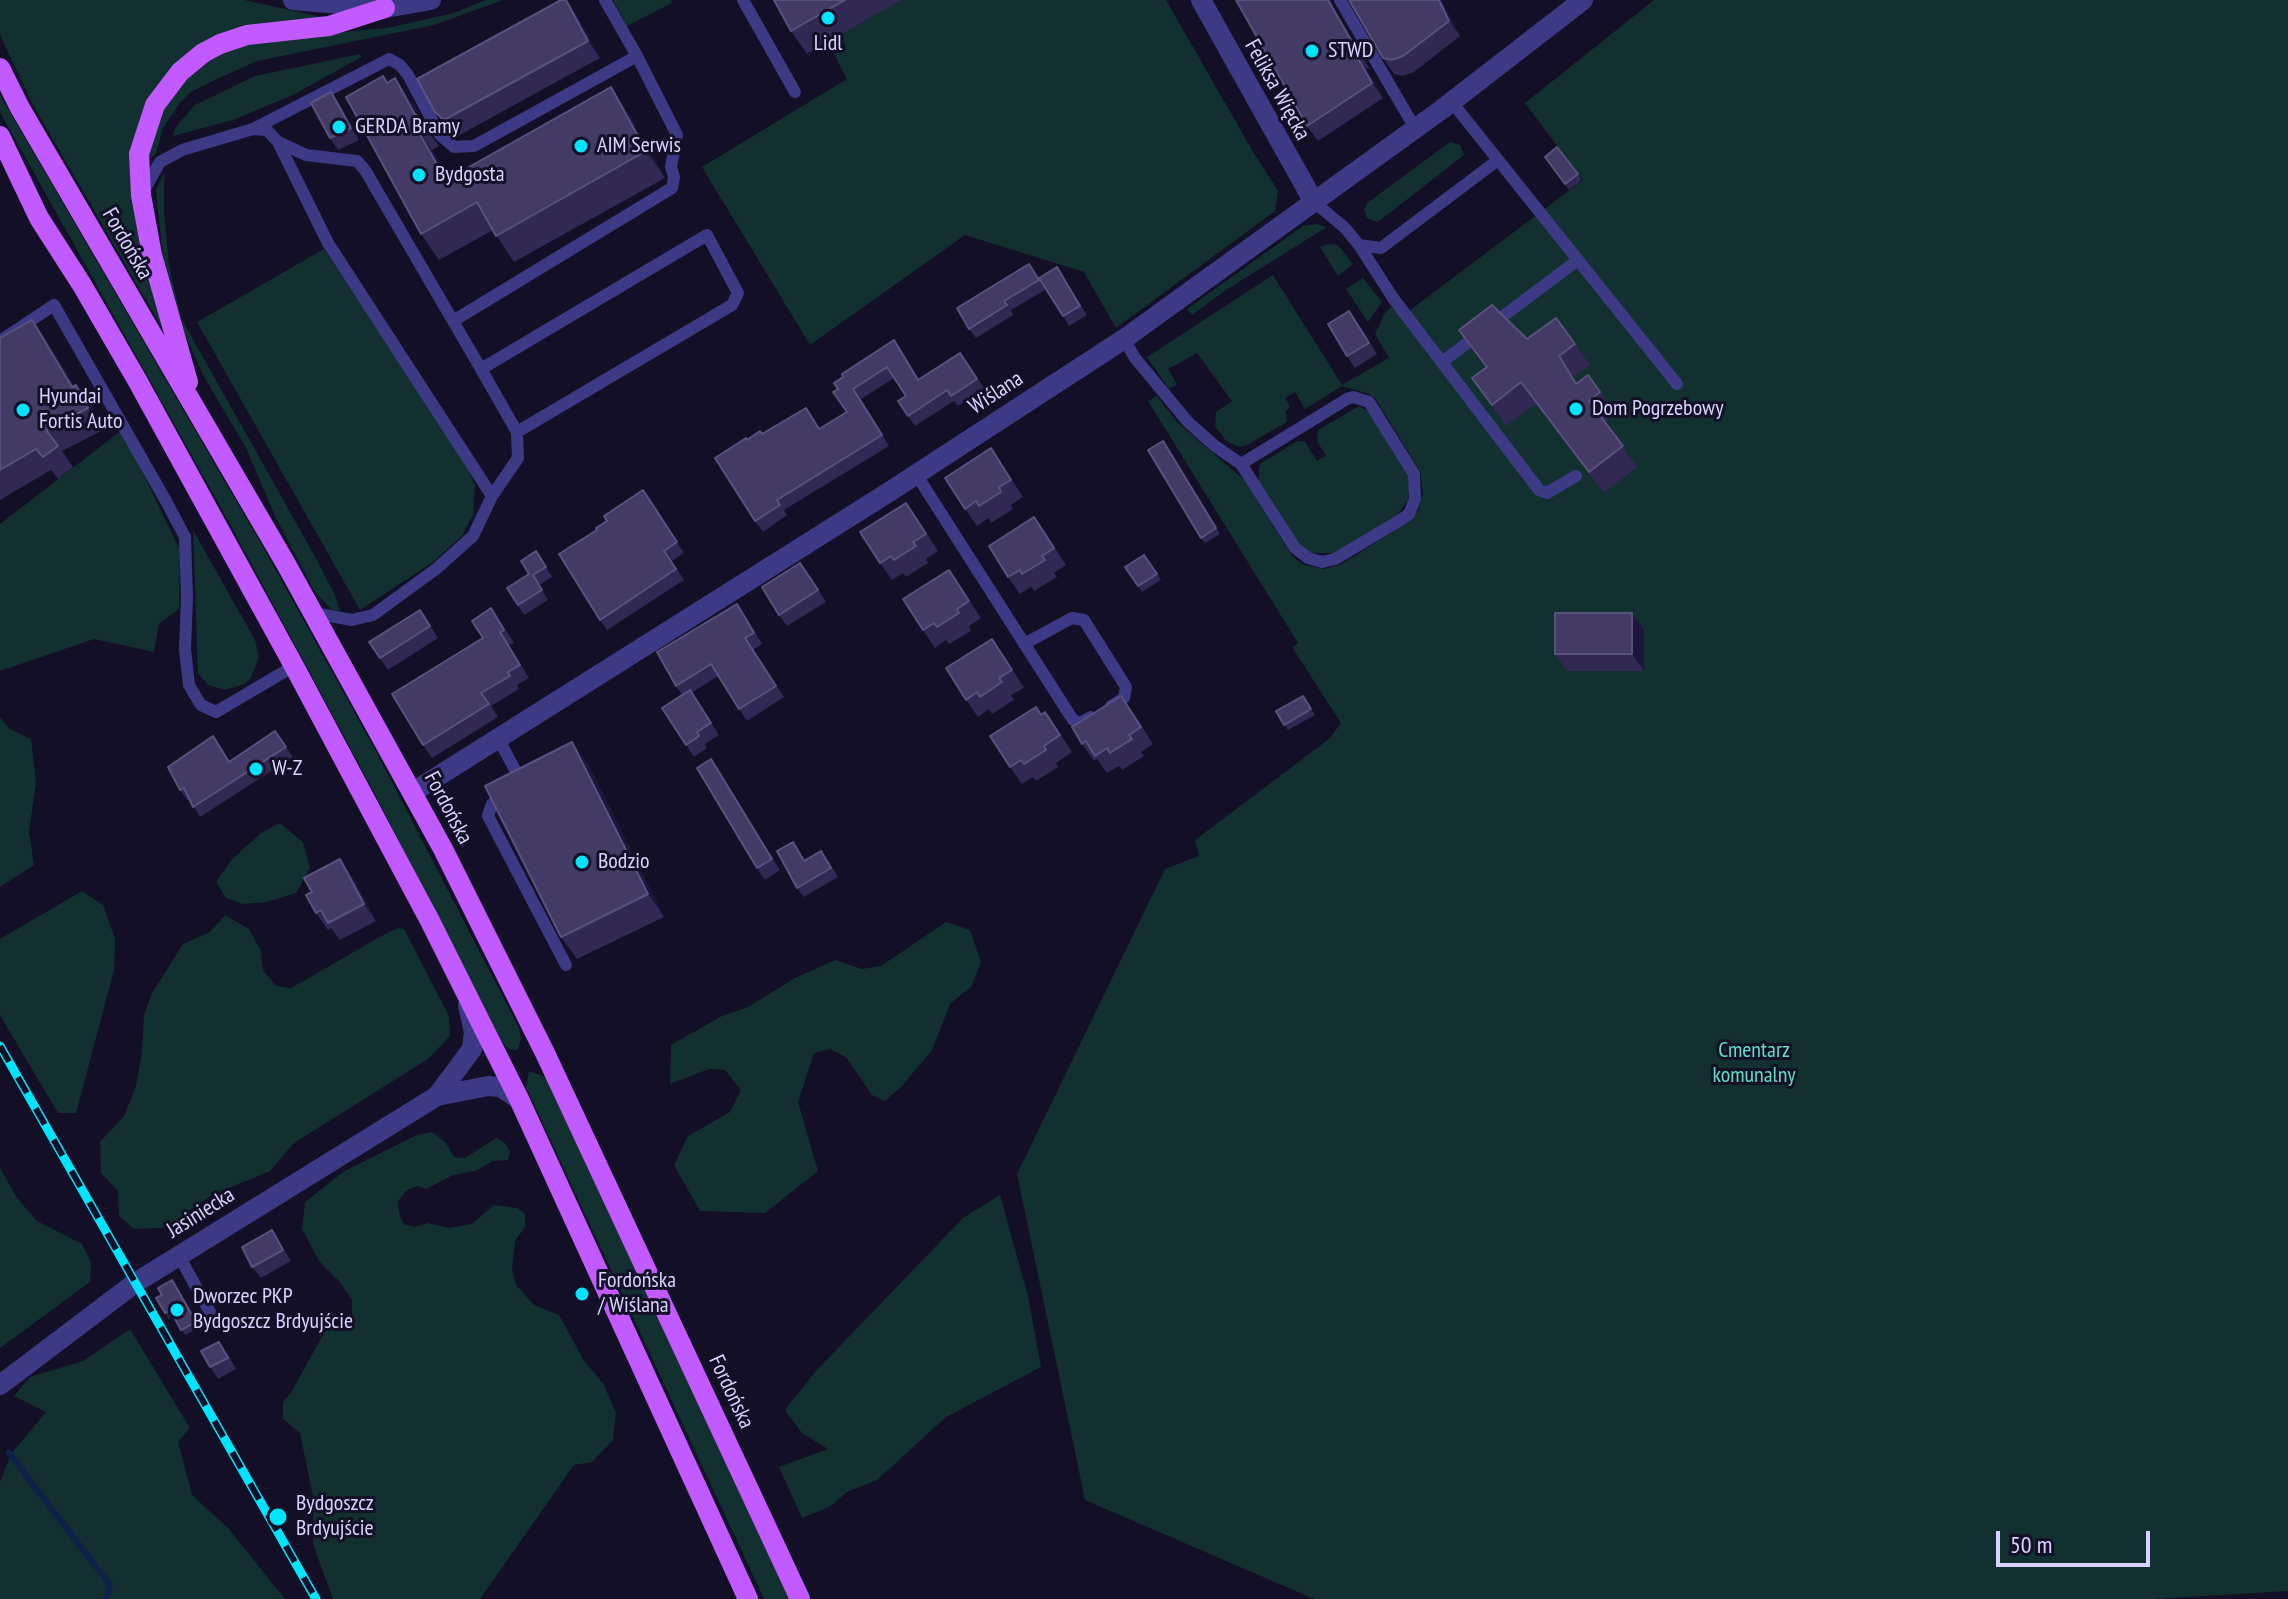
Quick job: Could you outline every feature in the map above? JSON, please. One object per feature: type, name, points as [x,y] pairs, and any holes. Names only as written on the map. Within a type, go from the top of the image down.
[{"type":"main road","points":[[193,405],[152,255],[141,195],[139,154],[148,121],[168,85],[203,53],[235,38],[329,26],[385,8]]},
{"type":"main road","name":"Fordońska","points":[[0,68],[20,108],[314,613],[413,792],[545,1053],[800,1599]]},
{"type":"main road","points":[[0,136],[39,218]]},
{"type":"main road","points":[[0,170],[39,218],[137,380],[294,666],[462,986],[519,1099],[748,1599]]},
{"type":"street","points":[[293,0],[385,8],[431,0]]},
{"type":"street","name":"Feliksa Więcka","points":[[1201,0],[1314,202]]},
{"type":"street","name":"Wiślana","points":[[413,792],[1124,339],[1415,128],[1583,0]]},
{"type":"street","name":"Jasiniecka","points":[[437,1096],[472,1049],[474,1032],[462,986]]},
{"type":"street","name":"Jasiniecka","points":[[0,1385],[122,1291],[437,1096],[488,1086],[500,1087],[519,1099]]},
{"type":"lane","points":[[453,321],[672,188],[674,177],[671,167],[677,135],[605,0]]},
{"type":"lane","points":[[743,0],[795,92]]},
{"type":"lane","points":[[1340,0],[1415,128]]},
{"type":"lane","points":[[141,195],[160,162],[182,150],[253,129],[389,59],[400,65],[408,75],[440,135],[454,147],[466,148],[637,56]]},
{"type":"lane","points":[[1451,101],[1677,384]]},
{"type":"lane","points":[[253,129],[267,130],[278,142],[328,243],[492,496]]},
{"type":"lane","points":[[278,142],[306,155],[357,161],[365,170],[517,432],[518,458],[492,496],[473,536],[436,569],[373,615],[352,620],[314,613]]},
{"type":"lane","points":[[1359,245],[1381,248],[1498,160]]},
{"type":"lane","points":[[1314,202],[1345,228],[1359,245],[1393,298],[1539,490],[1547,493],[1576,476]]},
{"type":"lane","points":[[481,369],[707,235],[738,293],[732,305],[517,432]]},
{"type":"lane","points":[[1442,362],[1578,260]]},
{"type":"lane","points":[[0,341],[54,305],[166,501],[185,537],[185,649],[189,685],[201,705],[216,712],[294,666]]},
{"type":"lane","points":[[1124,339],[1135,358],[1188,422],[1241,464],[1295,548],[1308,558],[1322,562],[1335,559],[1409,514],[1415,499],[1414,474],[1375,409],[1369,402],[1353,397],[1241,464]]},
{"type":"lane","points":[[916,474],[1024,644],[1073,720],[1080,723],[1124,698],[1126,687],[1084,620],[1072,618],[1024,644]]},
{"type":"lane","points":[[498,738],[522,783],[492,804],[488,816],[566,965]]},
{"type":"lane","points":[[178,1254],[217,1325]]},
{"type":"green space","points":[[0,0],[244,0],[326,18],[210,39],[136,137],[171,343],[32,103],[0,35]]},
{"type":"green space","points":[[485,0],[503,0],[434,25],[257,61],[215,80],[191,92],[179,104],[163,128],[156,153],[147,162],[163,106],[196,68],[236,46],[277,38],[387,28],[454,13]]},
{"type":"green space","points":[[613,0],[671,0],[672,3],[627,26]]},
{"type":"green space","points":[[900,0],[1166,0],[1278,191],[1275,211],[1116,328],[1084,272],[965,235],[810,345],[702,167],[847,79],[834,54],[846,47],[839,35]]},
{"type":"green space","name":"Cmentarz komunalny","points":[[1654,0],[2288,0],[2288,1591],[2153,1599],[1314,1599],[1085,1500],[1017,1174],[1165,869],[1199,856],[1195,840],[1329,739],[1341,723],[1292,647],[1298,643],[1148,401],[1157,396],[1177,422],[1244,480],[1293,557],[1304,565],[1325,569],[1342,564],[1411,520],[1418,511],[1423,494],[1420,471],[1375,398],[1369,394],[1342,386],[1305,409],[1295,392],[1285,398],[1290,407],[1286,411],[1287,422],[1239,447],[1226,441],[1215,426],[1216,412],[1232,401],[1197,353],[1168,369],[1177,384],[1169,389],[1147,357],[1273,275],[1342,385],[1389,358],[1375,334],[1392,306],[1401,317],[1583,180],[1525,103]]},
{"type":"green space","points":[[360,54],[361,57],[295,94],[233,120],[173,136],[175,128],[195,105],[255,76]]},
{"type":"green space","points":[[0,95],[267,554],[378,755],[519,1028],[521,1038],[518,1050],[509,1049],[502,1042],[374,792],[223,511],[0,112]]},
{"type":"green space","points":[[1450,142],[1460,145],[1464,155],[1378,222],[1367,218],[1364,210],[1367,203]]},
{"type":"green space","points":[[164,172],[169,266],[181,318],[317,560],[340,611],[332,610],[315,592],[276,518],[246,448],[202,373],[177,316],[165,274],[156,190]]},
{"type":"green space","points":[[1316,224],[1327,227],[1192,315],[1187,309],[1303,226]]},
{"type":"green space","points":[[1338,245],[1353,264],[1338,276],[1320,247]]},
{"type":"green space","points":[[324,249],[463,458],[475,485],[473,515],[462,536],[433,562],[360,610],[197,322]]},
{"type":"green space","points":[[1363,278],[1382,302],[1368,322],[1346,289]]},
{"type":"green space","points":[[1359,406],[1369,412],[1406,471],[1410,479],[1408,500],[1398,514],[1334,553],[1310,553],[1298,544],[1259,482],[1259,468],[1261,463],[1298,441],[1305,442],[1317,461],[1326,456],[1317,441],[1318,430]]},
{"type":"green space","points":[[122,430],[180,550],[179,609],[159,624],[154,652],[94,639],[0,671],[0,524]]},
{"type":"green space","points":[[193,530],[255,640],[259,657],[251,678],[244,684],[225,690],[208,685],[198,673]]},
{"type":"green space","points":[[0,717],[10,729],[31,739],[36,782],[29,832],[34,865],[0,887]]},
{"type":"green space","points":[[280,823],[303,842],[310,868],[296,893],[267,902],[243,904],[226,898],[216,882],[232,859],[261,833]]},
{"type":"green space","points":[[82,891],[103,905],[115,939],[114,970],[76,1113],[58,1113],[0,1015],[0,939]]},
{"type":"green space","points":[[225,915],[249,929],[261,951],[263,970],[276,986],[291,988],[387,933],[404,929],[449,1016],[450,1036],[428,1059],[294,1143],[270,1171],[212,1195],[190,1210],[183,1227],[134,1229],[119,1216],[118,1191],[101,1173],[100,1142],[124,1116],[136,1086],[144,1015],[152,993],[183,944],[210,932]]},
{"type":"green space","points":[[946,922],[970,930],[981,962],[971,987],[950,1004],[932,1050],[901,1087],[885,1101],[872,1095],[846,1057],[830,1049],[814,1053],[798,1102],[818,1171],[765,1213],[700,1211],[674,1165],[688,1136],[730,1112],[741,1090],[725,1070],[709,1069],[670,1084],[671,1045],[722,1016],[748,1007],[795,978],[835,960],[862,969],[881,966]]},
{"type":"green space","points":[[529,1071],[546,1077],[789,1599],[764,1599],[526,1087]]},
{"type":"green space","points":[[432,1132],[446,1143],[454,1157],[465,1158],[496,1138],[505,1143],[510,1152],[508,1160],[493,1161],[475,1171],[453,1175],[426,1189],[417,1186],[406,1191],[398,1201],[404,1224],[414,1227],[428,1223],[449,1228],[472,1224],[494,1205],[517,1208],[525,1214],[525,1227],[515,1241],[512,1269],[516,1285],[534,1305],[559,1315],[584,1361],[603,1383],[616,1413],[613,1440],[592,1462],[574,1465],[480,1599],[333,1599],[313,1544],[313,1497],[300,1433],[283,1419],[283,1402],[325,1331],[342,1328],[352,1314],[352,1300],[319,1261],[302,1229],[305,1202],[343,1172],[417,1135]]},
{"type":"green space","points":[[0,1168],[17,1198],[37,1221],[82,1244],[91,1262],[90,1282],[0,1348]]},
{"type":"green space","points":[[1000,1195],[1028,1296],[1041,1367],[946,1417],[877,1480],[847,1492],[829,1507],[802,1518],[779,1467],[828,1449],[802,1433],[785,1410],[815,1372],[963,1218]]},
{"type":"green space","points":[[130,1329],[190,1428],[178,1442],[192,1495],[228,1528],[285,1599],[0,1599],[0,1482],[11,1454],[46,1412],[14,1396],[30,1377],[83,1361]]},
{"type":"building","points":[[566,0],[588,41],[444,120],[435,112],[417,79]]},
{"type":"building","points":[[774,0],[845,0],[791,31]]},
{"type":"building","name":"STWD","points":[[1236,0],[1328,0],[1372,83],[1307,126]]},
{"type":"building","points":[[1349,0],[1439,0],[1449,21],[1403,56],[1392,60],[1383,58]]},
{"type":"building","points":[[383,76],[387,83],[395,78],[421,120],[414,124],[446,180],[611,87],[646,151],[496,236],[477,202],[421,234],[346,97]]},
{"type":"building","points":[[331,92],[351,128],[330,138],[311,103]]},
{"type":"building","points":[[1557,147],[1578,174],[1565,184],[1545,157]]},
{"type":"building","points":[[1029,264],[1039,280],[1004,301],[1007,305],[969,329],[957,308]]},
{"type":"building","points":[[1057,267],[1080,306],[1063,316],[1039,278]]},
{"type":"building","name":"Dom Pogrzebowy","points":[[1492,305],[1527,339],[1556,318],[1575,344],[1559,356],[1576,384],[1588,375],[1600,392],[1589,401],[1623,446],[1589,472],[1521,382],[1492,405],[1472,378],[1487,367],[1459,330]]},
{"type":"building","points":[[1349,311],[1369,343],[1347,356],[1328,324]]},
{"type":"building","name":"Hyundai Fortis Auto","points":[[32,320],[88,408],[46,430],[58,446],[43,457],[36,449],[0,470],[0,338]]},
{"type":"building","points":[[894,340],[918,380],[960,353],[977,379],[951,396],[947,390],[908,416],[898,401],[906,396],[887,367],[853,389],[882,435],[777,500],[780,505],[755,521],[715,458],[746,438],[760,431],[762,434],[806,408],[819,429],[847,412],[833,392],[838,389],[834,383],[843,377],[842,374]]},
{"type":"building","points":[[1163,441],[1216,528],[1201,538],[1148,450]]},
{"type":"building","points":[[991,448],[1011,480],[999,487],[1001,492],[979,506],[976,501],[965,509],[945,478]]},
{"type":"building","points":[[643,490],[677,542],[664,551],[676,569],[600,620],[559,554],[597,530],[607,521],[604,516]]},
{"type":"building","points":[[906,503],[926,534],[913,542],[916,546],[894,560],[891,556],[880,563],[860,532]]},
{"type":"building","points":[[1034,517],[1054,548],[1042,556],[1045,560],[1022,574],[1020,570],[1008,577],[989,546]]},
{"type":"building","points":[[536,551],[546,567],[533,575],[542,590],[518,605],[507,588],[529,574],[521,561]]},
{"type":"building","points":[[1144,555],[1157,574],[1138,586],[1125,567]]},
{"type":"building","points":[[800,563],[818,590],[779,615],[762,587]]},
{"type":"building","points":[[949,570],[969,601],[957,609],[959,613],[937,627],[934,623],[923,630],[903,599]]},
{"type":"building","points":[[737,604],[754,633],[745,638],[776,686],[739,709],[711,664],[676,686],[657,652]]},
{"type":"building","points":[[491,608],[504,630],[500,632],[520,665],[508,672],[510,676],[481,693],[489,704],[423,745],[392,694],[483,638],[472,621]]},
{"type":"building","points":[[420,610],[430,626],[380,658],[369,642]]},
{"type":"building","points":[[1555,613],[1632,613],[1632,654],[1555,654]]},
{"type":"building","points":[[992,639],[1012,670],[999,678],[1002,682],[980,697],[977,692],[966,700],[946,668]]},
{"type":"building","points":[[690,690],[711,723],[697,732],[699,736],[686,745],[662,708]]},
{"type":"building","points":[[1121,696],[1141,727],[1129,735],[1132,739],[1110,753],[1107,748],[1095,756],[1086,741],[1082,744],[1072,727]]},
{"type":"building","points":[[1303,696],[1311,709],[1284,725],[1276,711]]},
{"type":"building","points":[[1036,707],[1041,715],[1045,712],[1060,735],[1044,746],[1046,750],[1024,764],[1021,760],[1010,767],[990,736]]},
{"type":"building","points":[[275,731],[286,747],[193,807],[184,788],[180,790],[168,767],[213,736],[229,762]]},
{"type":"building","name":"Bodzio","points":[[572,742],[648,894],[561,937],[485,786]]},
{"type":"building","points":[[711,759],[772,859],[757,868],[697,768]]},
{"type":"building","points":[[793,842],[804,861],[821,851],[831,868],[797,888],[777,851]]},
{"type":"building","points":[[340,859],[364,904],[328,923],[321,910],[316,913],[306,895],[312,892],[304,878]]},
{"type":"building","points":[[272,1230],[283,1250],[252,1267],[242,1247]]},
{"type":"building","name":"Dworzec PKP Bydgoszcz Brdyujście","points":[[172,1280],[196,1322],[181,1330],[170,1310],[165,1313],[156,1298],[162,1295],[158,1288]]},
{"type":"building","points":[[219,1342],[228,1358],[210,1367],[201,1351]]},
{"type":"waterway","points":[[9,1453],[110,1585],[106,1599]]},
{"type":"railway","points":[[0,1046],[316,1599]]},
{"type":"place","name":"Lidl","points":[[828,18]]},
{"type":"place","name":"STWD","points":[[1312,51]]},
{"type":"place","name":"GERDA Bramy","points":[[339,127]]},
{"type":"place","name":"AIM Serwis","points":[[581,146]]},
{"type":"place","name":"Bydgosta","points":[[419,175]]},
{"type":"place","name":"Dom Pogrzebowy","points":[[1576,409]]},
{"type":"place","name":"Hyundai Fortis Auto","points":[[23,410]]},
{"type":"place","name":"W-Z","points":[[256,769]]},
{"type":"place","name":"Bodzio","points":[[582,862]]},
{"type":"place","name":"Fordońska / Wiślana","points":[[582,1294]]},
{"type":"place","name":"Dworzec PKP Bydgoszcz Brdyujście","points":[[177,1310]]},
{"type":"place","name":"Bydgoszcz Brdyujście","points":[[278,1517]]}]
